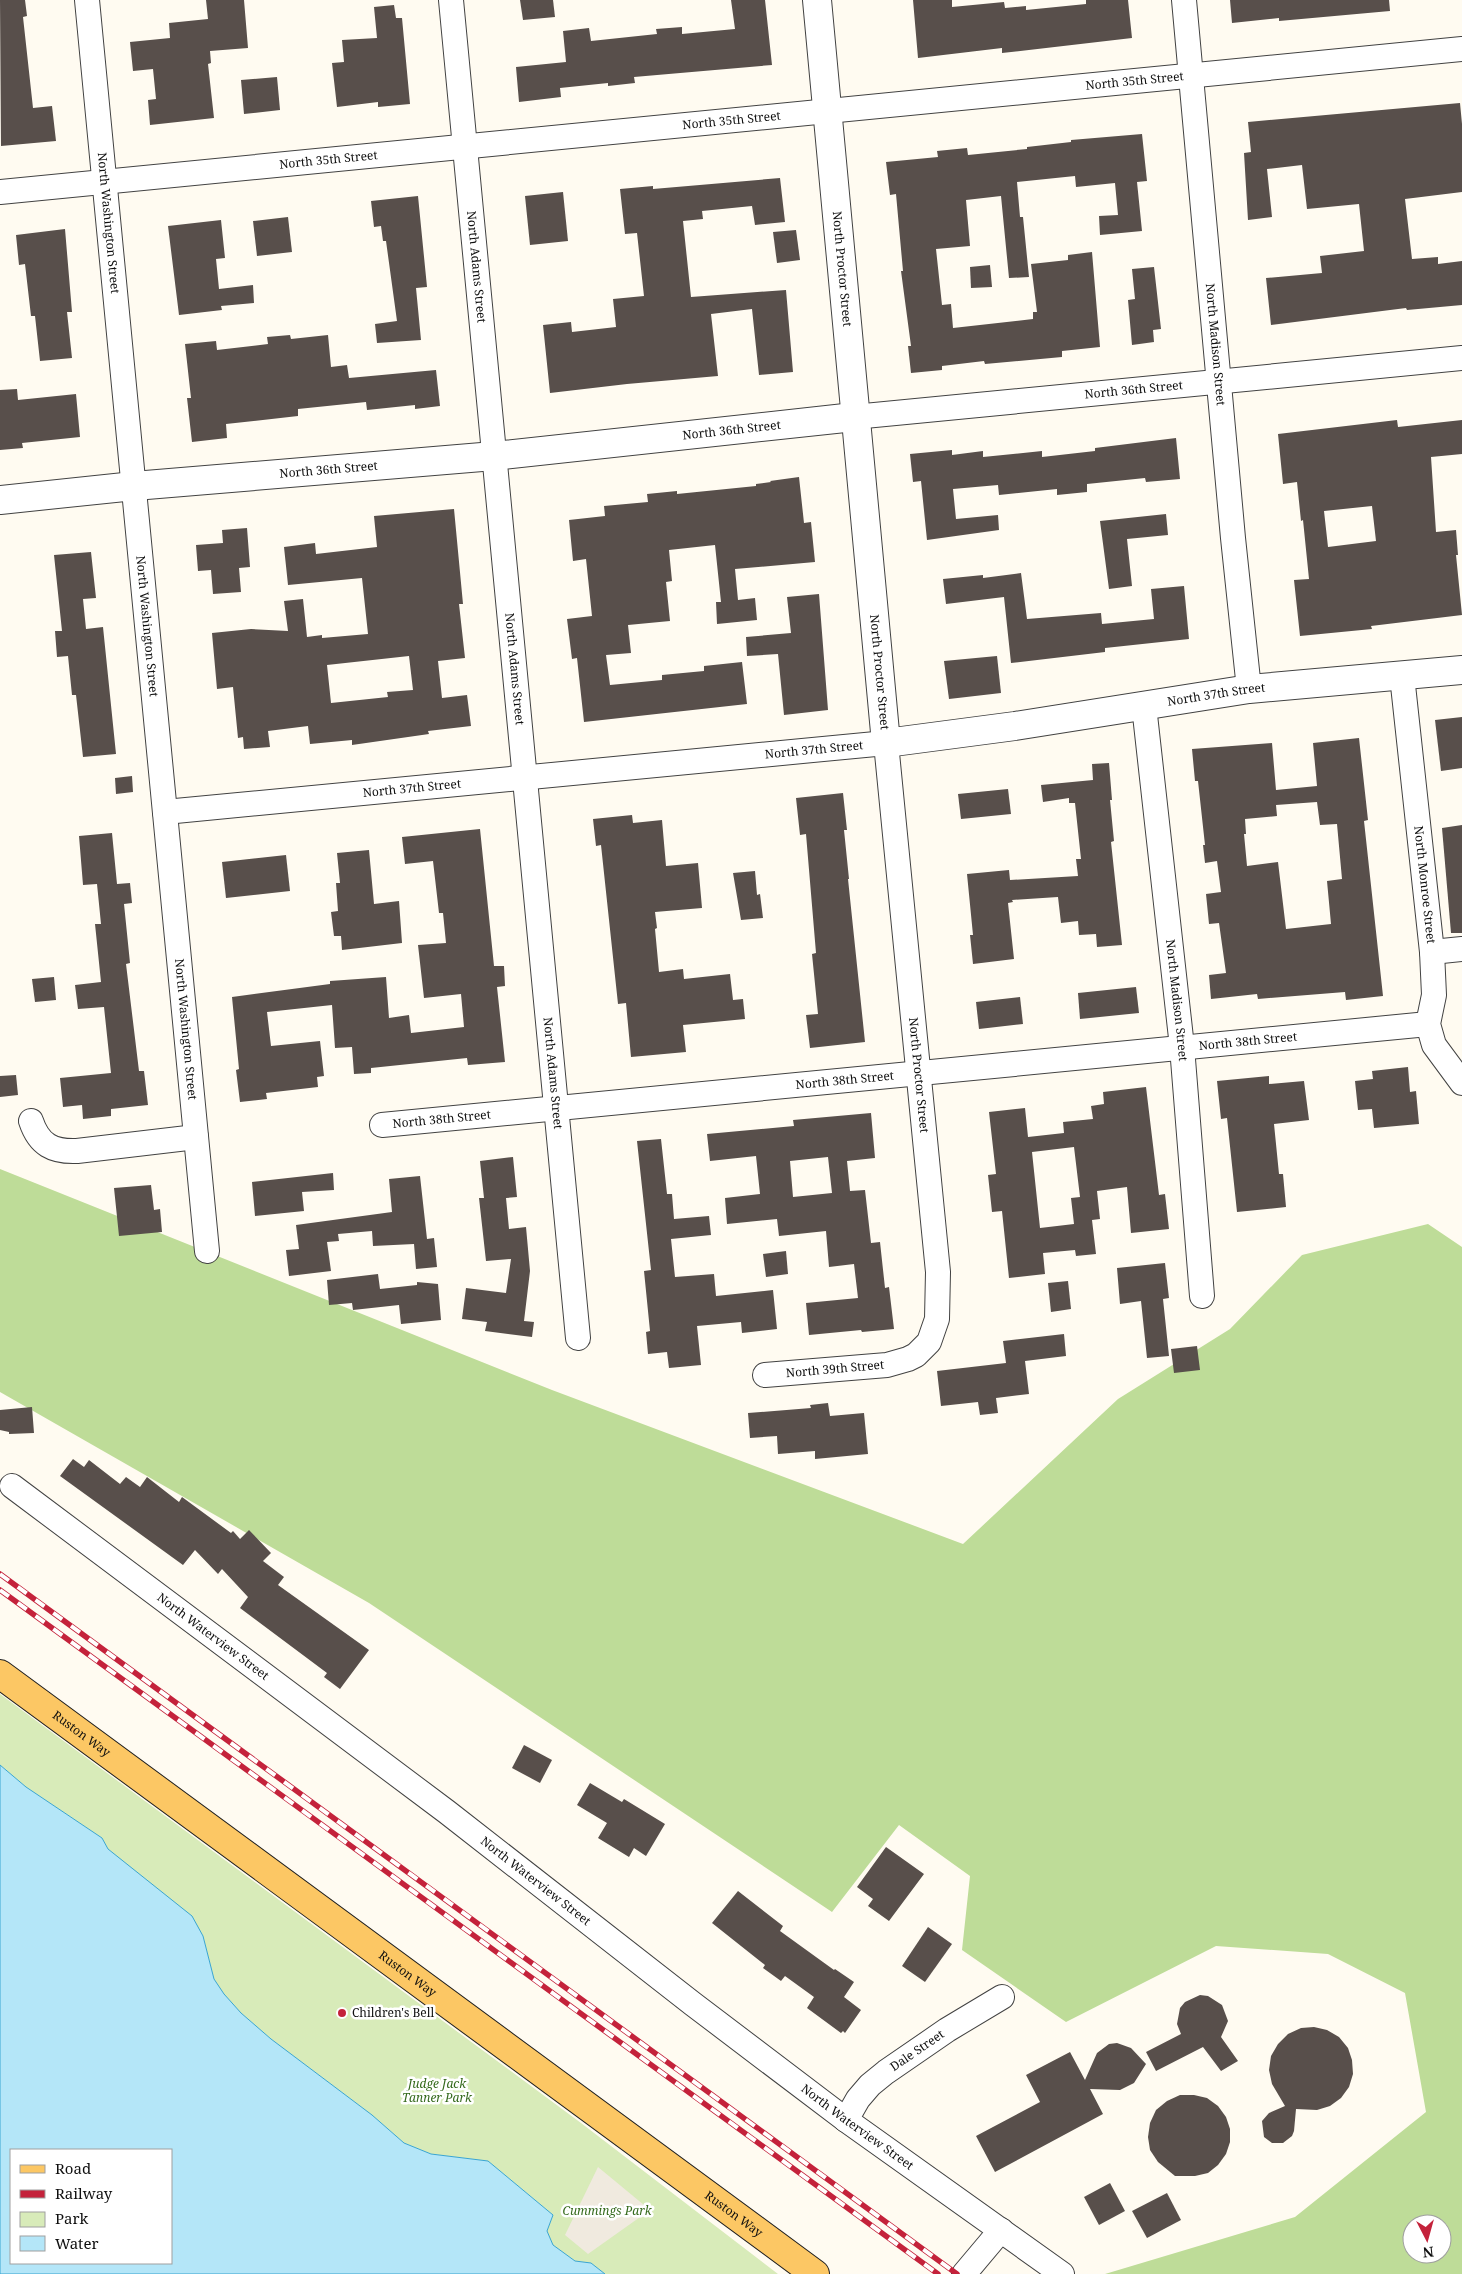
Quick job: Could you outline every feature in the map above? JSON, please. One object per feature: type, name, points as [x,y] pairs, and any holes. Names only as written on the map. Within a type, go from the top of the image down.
[{"type":"main road","name":"Ruston Way","points":[[0,1674],[815,2274]]},
{"type":"street","name":"North Washington Street","points":[[87,0],[207,1251]]},
{"type":"street","name":"North Adams Street","points":[[451,0],[578,1338]]},
{"type":"street","name":"North Proctor Street","points":[[817,0],[854,416],[938,1272],[938,1314],[929,1342]]},
{"type":"street","name":"North Madison Street","points":[[1184,0],[1218,382],[1249,689]]},
{"type":"street","name":"North 35th Street","points":[[0,192],[104,180],[465,147],[1462,49]]},
{"type":"street","name":"North 36th Street","points":[[0,500],[134,486],[494,456],[854,416],[1462,358]]},
{"type":"street","name":"North 37th Street","points":[[165,812],[886,743],[1016,726],[1249,689],[1462,670]]},
{"type":"street","name":"North Monroe Street","points":[[1402,676],[1432,952],[1434,995],[1428,1024]]},
{"type":"street","name":"North Madison Street","points":[[1144,706],[1182,1047],[1202,1296]]},
{"type":"street","points":[[1432,952],[1462,949]]},
{"type":"street","points":[[1428,1024],[1434,1045],[1462,1083]]},
{"type":"street","name":"North 38th Street","points":[[382,1125],[1428,1024]]},
{"type":"street","points":[[31,1121],[41,1142],[60,1151],[77,1151],[196,1137]]},
{"type":"street","name":"North 39th Street","points":[[765,1375],[887,1365],[908,1359],[929,1342]]},
{"type":"street","name":"North Waterview Street","points":[[12,1486],[447,1812],[693,2004],[846,2120],[1062,2274]]},
{"type":"street","name":"Dale Street","points":[[846,2120],[858,2099],[870,2085],[886,2072],[947,2030],[1002,1997]]},
{"type":"street","points":[[964,2274],[1001,2230]]},
{"type":"green space","points":[[0,1169],[552,1390],[963,1544],[1118,1399],[1230,1329],[1302,1255],[1428,1224],[1462,1247],[1462,2274],[1105,2274],[1295,2217],[1426,2112],[1405,1993],[1328,1954],[1216,1946],[1066,2022],[962,1950],[970,1876],[899,1825],[832,1912],[369,1603],[0,1392]]},
{"type":"green space","name":"Judge Jack Tanner Park","points":[[0,1694],[581,2123],[778,2274],[605,2274],[591,2263],[575,2261],[553,2245],[547,2231],[553,2215],[488,2161],[431,2154],[404,2143],[372,2115],[271,2039],[241,2013],[214,1979],[203,1936],[108,1849],[102,1838],[26,1787],[0,1765]]},
{"type":"shaded area","points":[[598,2167],[650,2210],[588,2254],[565,2235]]},
{"type":"water","points":[[0,1765],[26,1787],[102,1838],[108,1849],[192,1916],[203,1936],[214,1979],[241,2013],[271,2039],[372,2115],[404,2143],[431,2154],[488,2161],[553,2215],[547,2231],[553,2245],[575,2261],[591,2263],[605,2274],[0,2274]]},
{"type":"building","points":[[0,0],[25,0],[27,16],[23,17],[33,108],[52,106],[56,141],[1,146]]},
{"type":"building","points":[[206,0],[244,0],[248,48],[210,51],[211,63],[208,64],[214,118],[150,125],[148,100],[156,99],[153,69],[133,71],[130,42],[170,38],[169,23],[208,19]]},
{"type":"building","points":[[520,0],[553,0],[555,17],[523,20]]},
{"type":"building","points":[[731,0],[765,0],[772,65],[634,77],[635,83],[608,86],[608,83],[560,88],[561,97],[519,102],[516,67],[566,62],[563,31],[589,28],[591,41],[657,34],[656,29],[682,27],[682,34],[735,29]]},
{"type":"building","points":[[913,0],[952,0],[952,7],[1004,2],[1005,8],[1026,6],[1026,10],[1086,4],[1086,0],[1128,0],[1132,38],[1002,53],[1002,48],[918,58]]},
{"type":"building","points":[[1230,0],[1389,0],[1390,11],[1279,21],[1279,18],[1232,23]]},
{"type":"building","points":[[394,5],[396,18],[402,18],[410,104],[378,107],[378,102],[337,107],[332,63],[344,62],[342,40],[377,38],[374,7]]},
{"type":"building","points":[[277,77],[280,110],[244,114],[241,80]]},
{"type":"building","points":[[1460,103],[1462,124],[1462,192],[1405,199],[1412,259],[1438,257],[1438,264],[1462,261],[1462,305],[1407,310],[1406,308],[1271,325],[1266,278],[1322,273],[1320,256],[1364,251],[1359,204],[1307,209],[1302,165],[1267,169],[1272,217],[1248,220],[1244,153],[1251,152],[1248,122]]},
{"type":"building","points":[[1142,134],[1147,181],[1137,182],[1142,231],[1100,235],[1099,216],[1118,215],[1115,183],[1076,187],[1075,176],[1017,182],[1020,217],[1023,217],[1029,277],[1009,278],[1001,196],[966,200],[970,246],[936,249],[942,305],[951,304],[953,328],[1033,319],[1033,312],[1037,312],[1031,264],[1068,260],[1068,255],[1092,252],[1100,347],[1062,351],[1062,357],[985,364],[984,361],[942,366],[942,370],[911,373],[908,346],[911,346],[901,271],[903,271],[896,194],[890,195],[886,162],[938,157],[937,151],[967,148],[968,155],[1027,149],[1027,147],[1071,142],[1071,140]]},
{"type":"building","points":[[780,178],[785,222],[755,225],[752,206],[702,211],[703,219],[683,221],[691,297],[786,290],[793,372],[759,375],[752,309],[711,314],[718,376],[550,393],[543,325],[571,322],[572,332],[616,327],[613,299],[644,296],[637,233],[625,234],[620,189],[653,186],[653,189]]},
{"type":"building","points":[[563,192],[568,241],[530,245],[525,196]]},
{"type":"building","points":[[418,196],[427,287],[416,288],[421,340],[377,343],[375,324],[397,321],[386,241],[383,241],[381,226],[374,227],[371,201]]},
{"type":"building","points":[[288,217],[292,252],[257,256],[253,221]]},
{"type":"building","points":[[221,220],[225,258],[216,259],[219,289],[253,285],[254,303],[221,306],[222,310],[179,315],[168,226]]},
{"type":"building","points":[[65,229],[72,312],[67,312],[72,358],[40,361],[35,316],[31,316],[25,264],[19,265],[16,235]]},
{"type":"building","points":[[796,230],[800,260],[777,263],[773,232]]},
{"type":"building","points":[[990,265],[992,287],[971,288],[970,267]]},
{"type":"building","points":[[1154,267],[1161,329],[1153,330],[1154,342],[1132,345],[1128,300],[1135,299],[1132,269]]},
{"type":"building","points":[[290,335],[291,339],[328,335],[331,367],[347,365],[349,378],[436,370],[440,406],[415,409],[415,405],[367,410],[366,402],[298,409],[298,416],[226,424],[227,438],[192,442],[187,398],[191,398],[185,344],[216,341],[217,350],[268,344],[267,337]]},
{"type":"building","points":[[17,389],[18,400],[76,394],[80,437],[22,443],[23,448],[0,450],[0,390]]},
{"type":"building","points":[[1397,420],[1398,427],[1462,420],[1462,454],[1431,457],[1436,532],[1456,530],[1458,555],[1456,555],[1462,615],[1371,626],[1372,629],[1300,636],[1294,580],[1309,579],[1303,520],[1301,521],[1297,482],[1283,484],[1278,434]],"holes":[[[1372,506],[1376,541],[1328,547],[1324,511]]]},
{"type":"building","points":[[1176,438],[1180,479],[1146,482],[1145,478],[1087,484],[1087,492],[1057,495],[1057,489],[999,495],[998,485],[953,489],[956,519],[998,515],[999,530],[927,540],[921,481],[913,482],[910,454],[952,450],[952,455],[983,451],[983,457],[1042,451],[1042,457]]},
{"type":"building","points":[[799,477],[804,523],[811,522],[815,562],[735,569],[738,600],[755,598],[757,620],[717,624],[716,602],[721,602],[715,545],[669,550],[672,581],[666,582],[670,621],[628,625],[631,653],[606,655],[610,685],[662,680],[662,675],[704,671],[704,666],[742,662],[747,704],[584,722],[577,658],[572,659],[567,619],[592,616],[586,559],[573,561],[569,520],[605,516],[604,506],[648,502],[647,494],[677,491],[677,494],[756,486],[756,484],[770,481]]},
{"type":"building","points":[[454,509],[463,604],[459,604],[465,658],[438,661],[442,698],[467,695],[471,726],[428,731],[429,734],[352,745],[352,740],[310,744],[308,726],[268,731],[270,747],[244,749],[243,737],[238,738],[233,687],[217,689],[212,633],[251,629],[288,631],[284,601],[303,599],[307,637],[322,635],[322,638],[368,634],[362,578],[288,585],[284,547],[315,543],[316,554],[377,547],[374,516]],"holes":[[[409,656],[413,690],[387,692],[388,697],[331,703],[327,665]]]},
{"type":"building","points":[[1166,514],[1168,535],[1127,539],[1132,586],[1109,589],[1100,521]]},
{"type":"building","points":[[247,528],[250,567],[239,568],[241,592],[213,594],[211,570],[198,571],[196,545],[223,543],[222,530]]},
{"type":"building","points":[[91,552],[96,598],[83,599],[86,629],[103,627],[116,754],[83,757],[76,695],[72,695],[68,656],[57,657],[55,631],[62,631],[54,555]]},
{"type":"building","points":[[1021,573],[1027,619],[1101,613],[1102,624],[1154,619],[1151,589],[1184,586],[1189,639],[1105,648],[1105,652],[1011,663],[1004,597],[946,604],[943,579],[983,575],[983,578]]},
{"type":"building","points":[[819,594],[828,710],[784,715],[778,654],[747,656],[746,637],[791,633],[787,597]]},
{"type":"building","points":[[997,656],[1001,693],[949,699],[944,661]]},
{"type":"building","points":[[1462,717],[1462,768],[1441,771],[1435,720]]},
{"type":"building","points":[[1359,738],[1368,820],[1364,821],[1383,996],[1346,1000],[1345,992],[1258,999],[1257,994],[1211,999],[1209,975],[1226,973],[1219,923],[1209,924],[1206,894],[1221,892],[1217,861],[1205,863],[1203,845],[1205,845],[1198,781],[1195,781],[1192,749],[1272,743],[1276,790],[1317,786],[1313,743]],"holes":[[[1317,802],[1320,825],[1337,824],[1342,879],[1327,881],[1331,924],[1286,929],[1278,862],[1247,866],[1244,834],[1246,834],[1245,819],[1277,816],[1276,805]]]},
{"type":"building","points":[[1109,763],[1114,841],[1111,842],[1122,945],[1097,947],[1096,934],[1079,935],[1078,921],[1061,923],[1058,897],[1012,900],[1013,902],[1008,903],[1014,959],[973,964],[970,935],[973,935],[967,874],[1009,870],[1010,880],[1078,876],[1076,859],[1081,859],[1075,803],[1069,803],[1069,798],[1043,802],[1041,785],[1093,780],[1092,764]]},
{"type":"building","points":[[132,776],[133,792],[116,794],[115,778]]},
{"type":"building","points":[[1008,789],[1011,814],[961,819],[958,794]]},
{"type":"building","points":[[843,793],[847,830],[844,830],[848,879],[865,1042],[810,1048],[806,1015],[818,1014],[812,954],[816,953],[806,834],[800,835],[796,798]]},
{"type":"building","points":[[632,815],[633,823],[662,820],[666,866],[698,863],[702,908],[655,912],[659,972],[683,969],[684,979],[730,974],[733,1000],[743,999],[745,1019],[683,1025],[686,1052],[631,1057],[626,1003],[618,1004],[601,845],[596,846],[593,819]]},
{"type":"building","points":[[1462,825],[1462,933],[1451,933],[1442,828]]},
{"type":"building","points":[[480,829],[494,966],[504,966],[505,986],[497,987],[505,1062],[468,1065],[467,1058],[371,1068],[371,1073],[354,1074],[352,1047],[335,1048],[332,1005],[267,1012],[271,1046],[320,1041],[324,1076],[317,1077],[318,1087],[266,1093],[267,1099],[240,1102],[236,1070],[239,1069],[232,997],[330,984],[330,981],[386,977],[389,1018],[409,1015],[411,1033],[464,1027],[461,994],[424,998],[418,945],[446,943],[443,913],[439,913],[433,861],[405,864],[402,837]]},
{"type":"building","points":[[112,833],[117,884],[130,883],[132,903],[124,904],[130,963],[126,964],[139,1071],[144,1071],[148,1105],[111,1109],[111,1116],[83,1119],[82,1105],[63,1107],[60,1078],[111,1073],[104,1007],[78,1009],[75,985],[101,982],[95,924],[101,924],[97,884],[83,885],[79,836]]},
{"type":"building","points":[[369,850],[374,904],[399,901],[402,943],[342,950],[341,936],[334,936],[331,912],[338,911],[336,883],[340,883],[337,853]]},
{"type":"building","points":[[286,855],[290,891],[226,898],[222,862]]},
{"type":"building","points":[[755,871],[757,895],[760,894],[763,918],[741,920],[733,873]]},
{"type":"building","points":[[54,977],[56,1000],[35,1002],[32,979]]},
{"type":"building","points":[[1136,987],[1139,1013],[1080,1019],[1078,993]]},
{"type":"building","points":[[1020,997],[1023,1024],[979,1029],[976,1002]]},
{"type":"building","points":[[1408,1067],[1410,1092],[1416,1091],[1419,1124],[1374,1128],[1372,1109],[1358,1110],[1355,1081],[1373,1079],[1372,1071]]},
{"type":"building","points":[[16,1075],[18,1095],[0,1097],[0,1076]]},
{"type":"building","points":[[1269,1076],[1269,1084],[1304,1081],[1309,1120],[1274,1124],[1279,1174],[1283,1174],[1286,1207],[1237,1212],[1227,1118],[1221,1119],[1217,1081]]},
{"type":"building","points":[[1146,1087],[1159,1195],[1165,1194],[1169,1229],[1131,1233],[1127,1187],[1097,1191],[1100,1219],[1092,1220],[1096,1254],[1076,1256],[1075,1250],[1043,1253],[1045,1274],[1009,1278],[1002,1211],[992,1212],[988,1175],[996,1174],[989,1112],[1025,1108],[1028,1137],[1064,1133],[1063,1122],[1093,1119],[1091,1106],[1104,1104],[1103,1092]],"holes":[[[1074,1147],[1080,1197],[1071,1198],[1074,1224],[1040,1228],[1032,1152]]]},
{"type":"building","points":[[871,1113],[875,1158],[847,1161],[850,1191],[865,1190],[871,1243],[880,1242],[885,1288],[889,1287],[894,1329],[809,1335],[806,1303],[858,1298],[854,1264],[829,1267],[826,1231],[779,1236],[777,1219],[727,1224],[725,1198],[760,1194],[756,1156],[710,1161],[707,1134],[794,1126],[793,1120]],"holes":[[[828,1157],[832,1193],[793,1197],[790,1161]]]},
{"type":"building","points":[[661,1139],[667,1194],[672,1194],[674,1219],[709,1216],[711,1235],[671,1239],[675,1277],[714,1274],[716,1296],[773,1290],[777,1329],[742,1333],[741,1322],[697,1326],[701,1365],[669,1368],[667,1352],[648,1354],[646,1332],[650,1331],[644,1271],[651,1270],[637,1141]]},
{"type":"building","points":[[513,1157],[517,1197],[506,1198],[509,1229],[526,1227],[530,1271],[524,1321],[534,1322],[532,1337],[485,1331],[487,1322],[462,1319],[466,1288],[506,1293],[511,1259],[486,1261],[479,1198],[484,1198],[480,1161]]},
{"type":"building","points":[[333,1173],[334,1190],[302,1192],[304,1211],[255,1216],[252,1182]]},
{"type":"building","points":[[420,1176],[427,1239],[434,1238],[437,1267],[416,1269],[414,1244],[373,1246],[372,1231],[338,1234],[339,1241],[327,1242],[331,1271],[289,1276],[286,1250],[299,1249],[296,1225],[392,1212],[389,1179]]},
{"type":"building","points":[[151,1185],[154,1210],[160,1209],[162,1232],[119,1236],[114,1188]]},
{"type":"building","points":[[786,1251],[788,1274],[766,1277],[763,1254]]},
{"type":"building","points":[[1165,1263],[1169,1298],[1163,1299],[1169,1356],[1147,1358],[1141,1301],[1120,1304],[1117,1268]]},
{"type":"building","points":[[378,1274],[380,1289],[417,1285],[417,1282],[438,1284],[441,1320],[401,1324],[399,1305],[353,1310],[352,1303],[329,1305],[327,1280]]},
{"type":"building","points":[[1068,1281],[1071,1309],[1051,1312],[1048,1283]]},
{"type":"building","points":[[1064,1334],[1066,1356],[1025,1361],[1029,1394],[996,1398],[998,1413],[980,1415],[978,1402],[941,1406],[937,1371],[1006,1363],[1003,1341]]},
{"type":"building","points":[[1197,1346],[1200,1370],[1174,1373],[1171,1349]]},
{"type":"building","points":[[828,1403],[830,1416],[864,1413],[868,1454],[815,1459],[815,1451],[778,1454],[777,1436],[750,1438],[748,1413],[811,1408],[810,1405]]},
{"type":"building","points":[[32,1407],[34,1433],[9,1434],[9,1432],[0,1430],[0,1410]]},
{"type":"building","points":[[73,1459],[84,1467],[89,1460],[120,1484],[126,1477],[140,1487],[147,1477],[179,1502],[182,1497],[231,1533],[233,1531],[240,1539],[249,1530],[271,1553],[263,1561],[284,1577],[278,1585],[369,1650],[340,1689],[324,1677],[327,1673],[240,1608],[248,1597],[222,1569],[218,1574],[195,1550],[183,1565],[60,1476]]},
{"type":"building","points":[[524,1745],[552,1760],[540,1783],[512,1768]]},
{"type":"building","points":[[590,1783],[622,1802],[624,1799],[665,1824],[646,1856],[634,1848],[629,1857],[598,1838],[607,1823],[577,1805]]},
{"type":"building","points":[[886,1847],[924,1874],[889,1921],[868,1906],[873,1899],[857,1887]]},
{"type":"building","points":[[738,1891],[783,1926],[780,1931],[854,1982],[844,1997],[861,2010],[845,2033],[843,2031],[841,2033],[807,2008],[814,1997],[785,1976],[781,1981],[763,1968],[765,1965],[712,1923]]},
{"type":"building","points":[[928,1927],[952,1944],[925,1982],[902,1966]]},
{"type":"building","points":[[1200,1995],[1208,1996],[1222,2005],[1228,2021],[1221,2037],[1238,2061],[1221,2071],[1203,2047],[1156,2071],[1146,2052],[1181,2034],[1177,2024],[1180,2008],[1185,2002]]},
{"type":"building","points":[[1314,2027],[1327,2030],[1339,2037],[1348,2048],[1352,2060],[1353,2074],[1349,2087],[1341,2098],[1330,2106],[1317,2110],[1296,2109],[1292,2136],[1283,2143],[1272,2143],[1264,2137],[1262,2121],[1269,2113],[1285,2106],[1272,2084],[1269,2070],[1271,2056],[1278,2044],[1288,2034],[1301,2028]]},
{"type":"building","points":[[1117,2043],[1131,2048],[1146,2064],[1134,2083],[1120,2090],[1090,2089],[1103,2114],[995,2172],[976,2136],[1040,2102],[1026,2075],[1070,2052],[1085,2080],[1097,2053],[1109,2044]]},
{"type":"building","points":[[1180,2095],[1194,2095],[1207,2098],[1218,2106],[1226,2117],[1230,2129],[1230,2142],[1226,2154],[1218,2165],[1208,2173],[1195,2176],[1175,2176],[1158,2162],[1150,2150],[1148,2137],[1150,2123],[1156,2110],[1167,2101]]},
{"type":"building","points":[[1110,2183],[1125,2211],[1099,2225],[1084,2197]]},
{"type":"building","points":[[1167,2193],[1181,2220],[1147,2238],[1132,2211]]},
{"type":"railway","points":[[0,1574],[957,2274]]},
{"type":"railway","points":[[0,1590],[938,2274]]},
{"type":"place","name":"Children's Bell","points":[[342,2013]]},
{"type":"park label","name":"Cummings Park","points":[[607,2211]]}]
